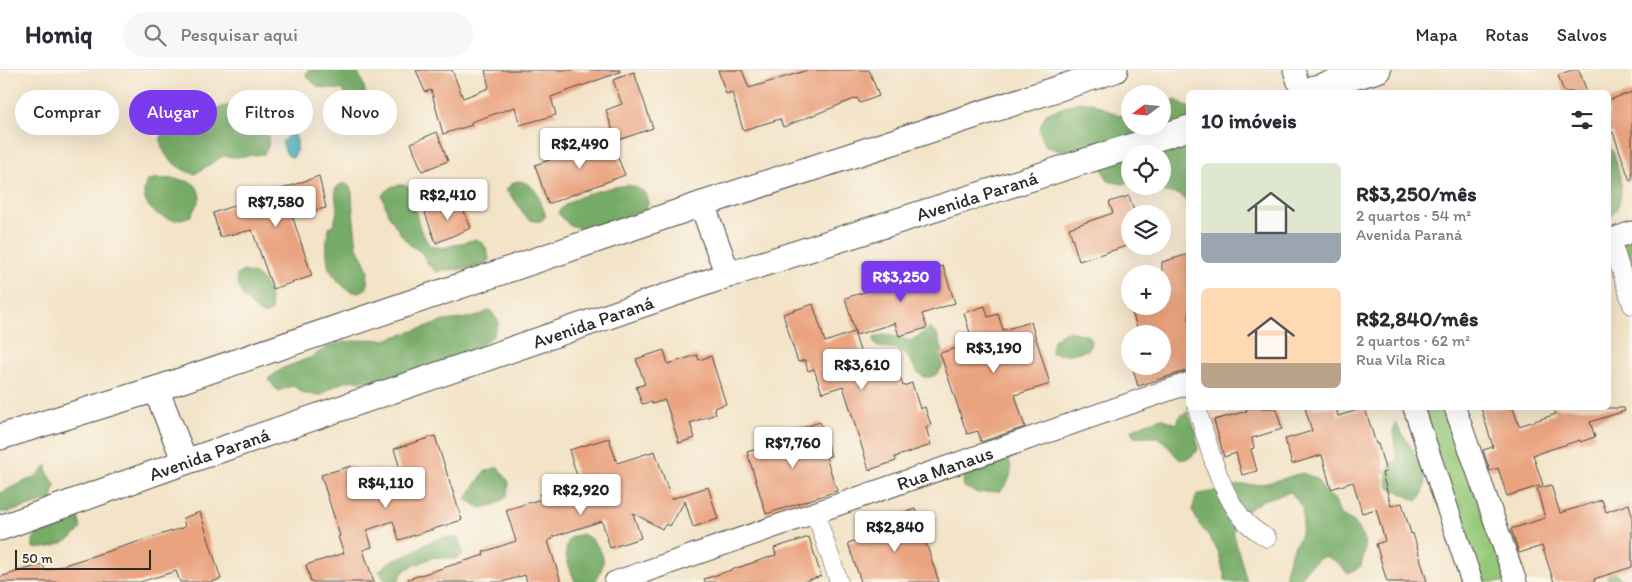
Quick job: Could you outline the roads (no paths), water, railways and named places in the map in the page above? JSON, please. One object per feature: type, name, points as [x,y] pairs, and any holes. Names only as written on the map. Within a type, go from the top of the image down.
[{"type":"main road","points":[[0,437],[156,389],[702,204],[1115,70]]},
{"type":"main road","points":[[1309,90],[1378,70]]},
{"type":"main road","name":"Avenida Paraná","points":[[0,528],[184,462],[728,275],[1186,129]]},
{"type":"main road","points":[[702,204],[728,275]]},
{"type":"main road","points":[[156,389],[184,462]]},
{"type":"street","points":[[1294,70],[1300,90]]},
{"type":"street","points":[[1611,240],[1632,232]]},
{"type":"street","points":[[1611,243],[1632,305]]},
{"type":"street","name":"Rua Manaus","points":[[625,580],[815,512],[1186,384]]},
{"type":"street","points":[[1198,410],[1217,470],[1232,503],[1248,524],[1267,538]]},
{"type":"street","points":[[1415,410],[1472,582]]},
{"type":"street","points":[[1456,410],[1516,582]]},
{"type":"street","points":[[815,512],[839,582]]},
{"type":"water","points":[[288,135],[295,135],[297,149],[293,158],[287,155],[282,143]]}]
